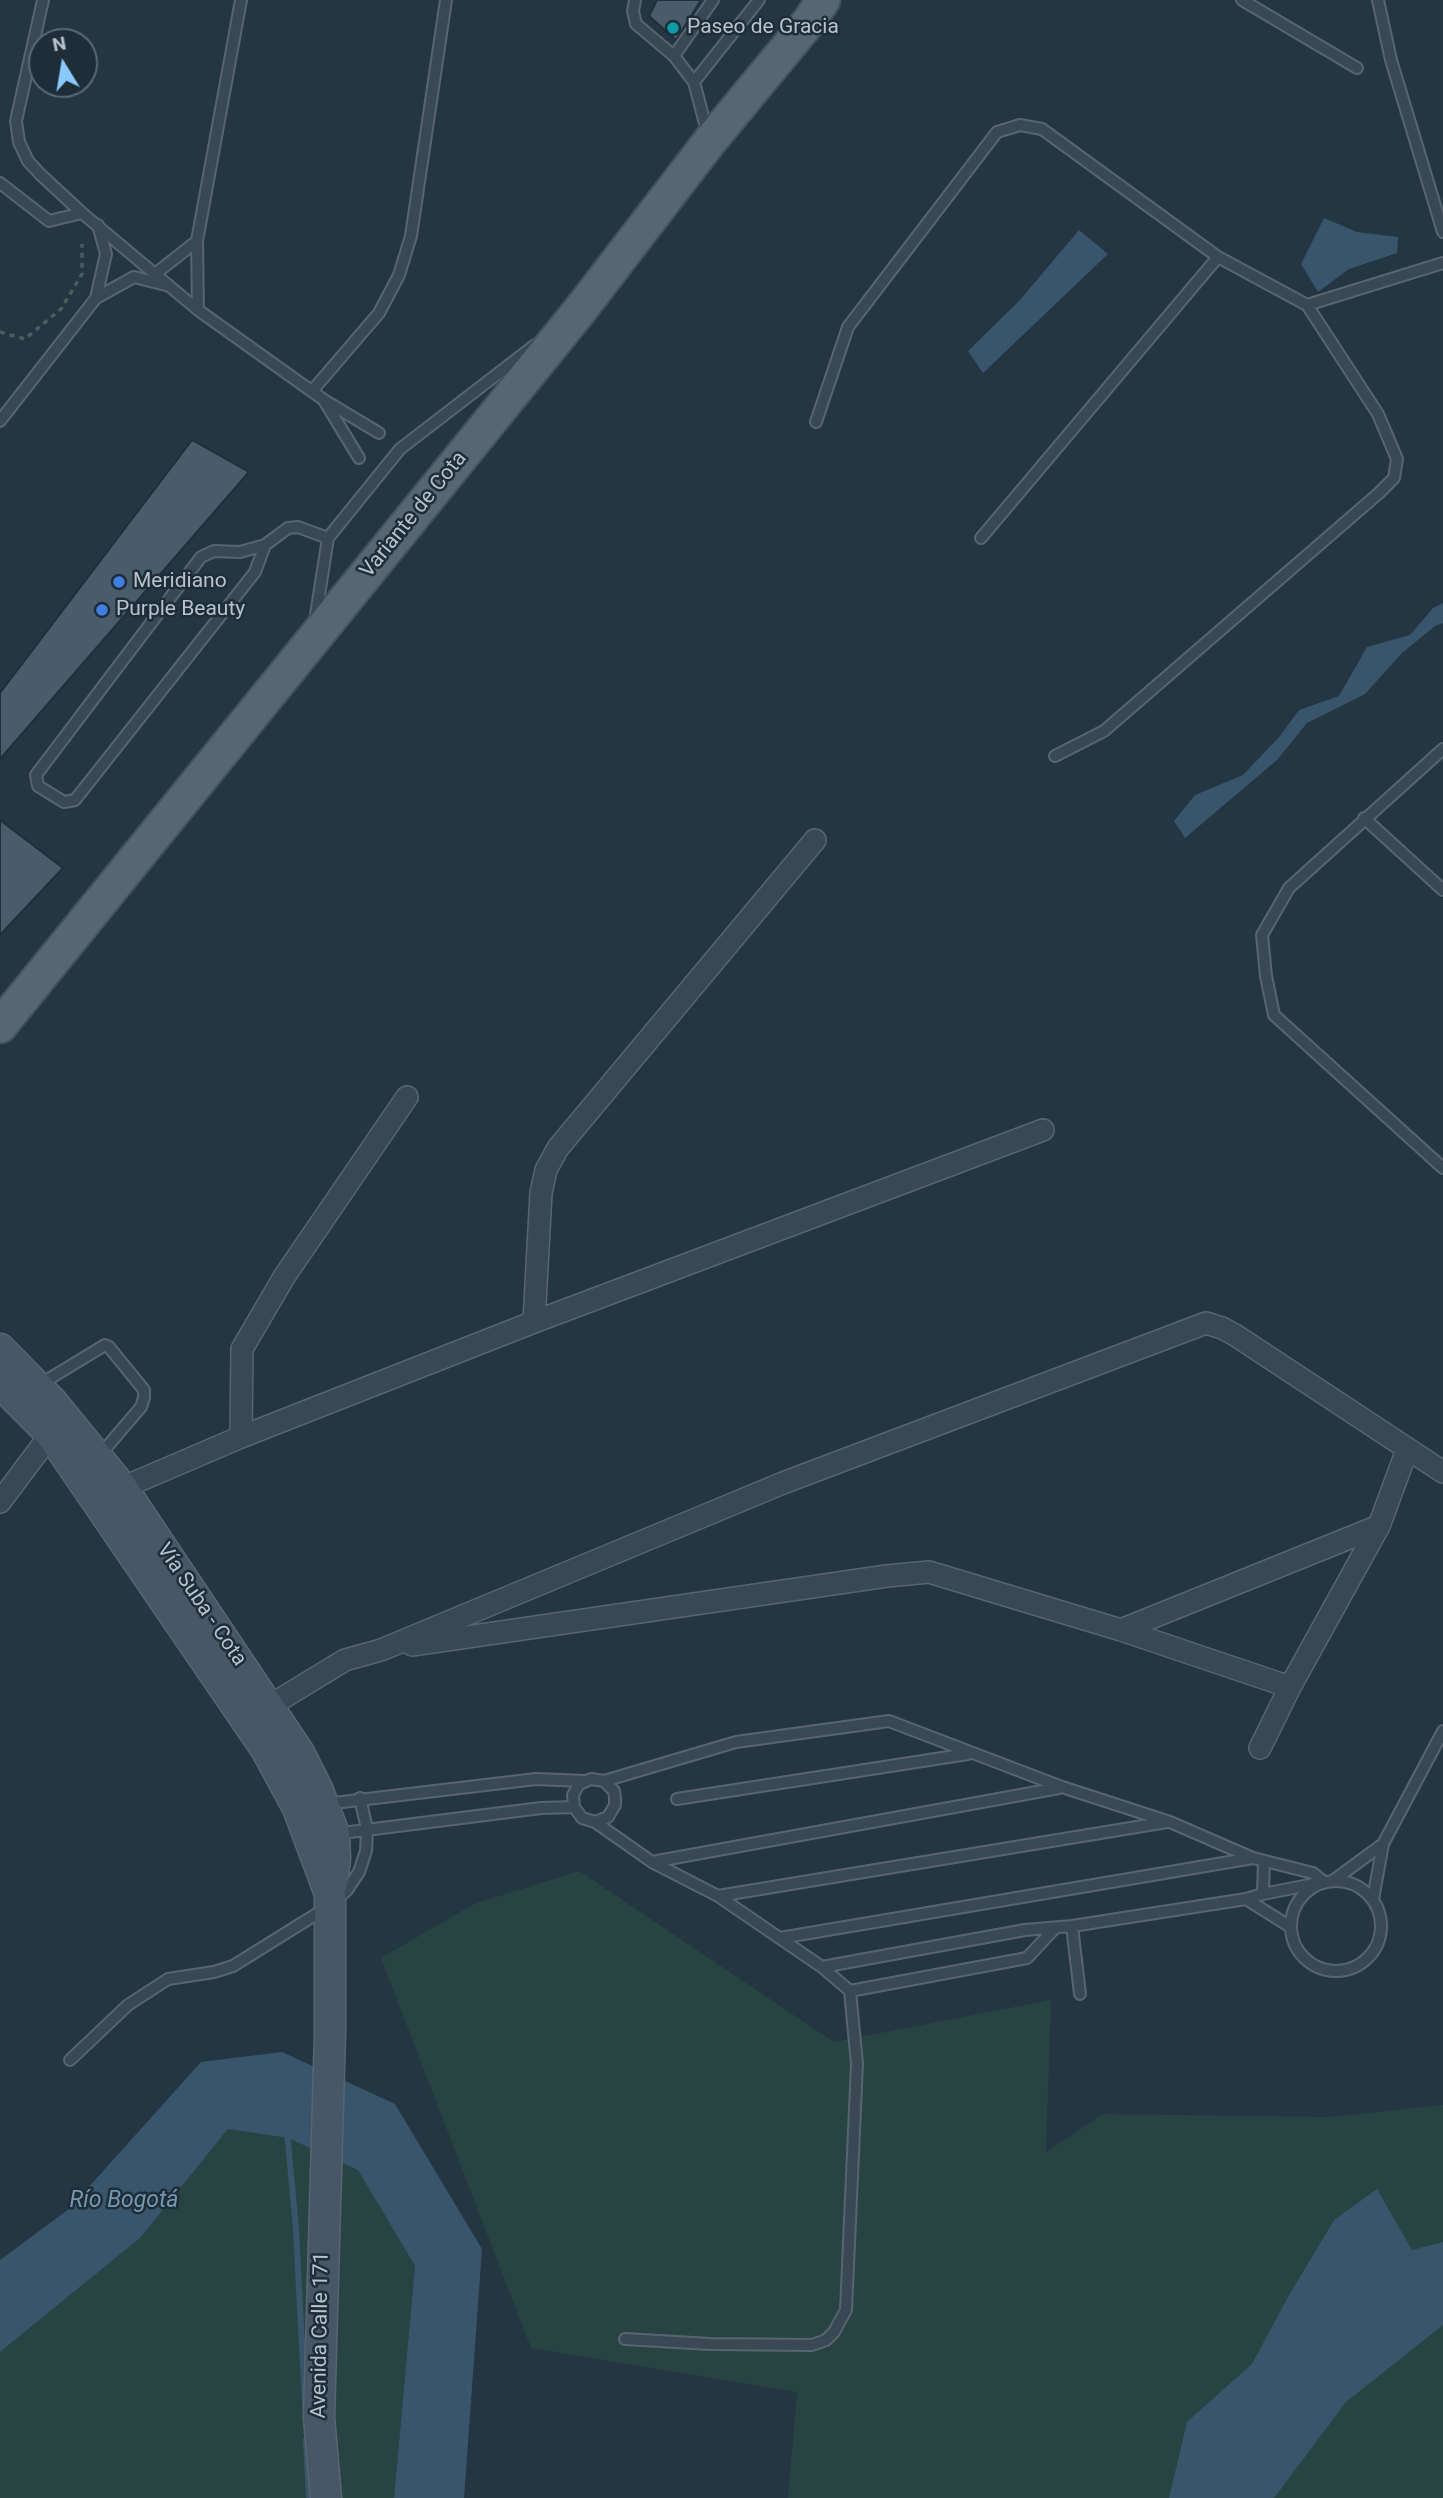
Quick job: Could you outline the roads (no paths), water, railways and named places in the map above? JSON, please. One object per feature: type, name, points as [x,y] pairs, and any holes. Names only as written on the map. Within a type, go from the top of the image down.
[{"type":"main road","name":"Variante de Cota","points":[[0,1026],[581,309],[710,141],[811,19],[823,0]]},
{"type":"main road","name":"Vía Suba - Cota","points":[[0,1349],[37,1387],[122,1488],[258,1713],[266,1749],[311,1806],[323,1836],[330,1900],[330,2033],[324,2172]]},
{"type":"main road","name":"Vía Suba - Cota","points":[[0,1383],[51,1434],[258,1713]]},
{"type":"main road","name":"Avenida Calle 171","points":[[324,2172],[318,2417],[326,2498]]},
{"type":"street","points":[[534,1322],[541,1193],[546,1170],[558,1149],[815,840]]},
{"type":"street","points":[[241,1437],[242,1349],[284,1277],[407,1097]]},
{"type":"street","points":[[122,1488],[241,1437],[534,1322],[1043,1130]]},
{"type":"street","points":[[258,1713],[345,1660],[381,1650],[783,1483],[1206,1324],[1235,1335],[1443,1472]]},
{"type":"street","points":[[0,1502],[51,1434]]},
{"type":"street","points":[[1260,1748],[1290,1687],[1379,1526],[1407,1450]]},
{"type":"street","points":[[1121,1630],[1379,1526]]},
{"type":"street","points":[[381,1650],[929,1572],[1121,1630],[1290,1687]]},
{"type":"lane","points":[[43,0],[16,121],[19,142],[28,161],[82,213],[198,310],[324,400],[379,433]]},
{"type":"lane","points":[[198,310],[197,241],[241,0]]},
{"type":"lane","points":[[312,391],[379,313],[399,275],[411,236],[446,0]]},
{"type":"lane","points":[[635,0],[633,11],[636,24],[674,56],[694,82],[710,141]]},
{"type":"lane","points":[[674,56],[713,0]]},
{"type":"lane","points":[[694,82],[759,0]]},
{"type":"lane","points":[[1242,0],[1357,68]]},
{"type":"lane","points":[[1378,0],[1391,60],[1443,232]]},
{"type":"lane","points":[[816,422],[848,327],[997,132],[1020,125],[1042,129],[1218,257],[1307,305],[1378,414],[1397,458],[1394,478],[1379,494],[1104,731],[1055,756]]},
{"type":"lane","points":[[0,183],[49,221],[82,213]]},
{"type":"lane","points":[[96,298],[106,254],[98,225]]},
{"type":"lane","points":[[155,274],[197,241]]},
{"type":"lane","points":[[981,538],[1218,257]]},
{"type":"lane","points":[[1307,305],[1443,263]]},
{"type":"lane","points":[[0,421],[96,298],[134,277],[169,286]]},
{"type":"lane","points":[[312,641],[328,538],[400,449],[581,309]]},
{"type":"lane","points":[[324,400],[359,458]]},
{"type":"lane","points":[[390,440],[400,449]]},
{"type":"lane","points":[[366,470],[376,479]]},
{"type":"lane","points":[[265,545],[255,572],[75,800],[64,802],[38,786],[36,775],[201,557],[214,551],[240,552],[265,545],[288,528],[298,527],[328,538]]},
{"type":"lane","points":[[1443,749],[1289,888],[1262,935],[1266,976],[1274,1015],[1443,1168]]},
{"type":"lane","points":[[1364,818],[1443,890]]},
{"type":"lane","points":[[37,1387],[105,1345],[109,1347],[144,1390],[144,1398],[141,1407],[99,1458]]},
{"type":"lane","points":[[625,2339],[710,2344],[812,2345],[826,2340],[834,2332],[846,2310],[857,2064],[850,1991],[822,1967],[718,1896],[652,1862],[595,1822],[582,1818],[573,1807],[573,1795],[579,1784],[591,1779],[604,1781],[736,1742],[889,1721],[970,1754],[1170,1822],[1259,1859],[1313,1873],[1329,1881]]},
{"type":"lane","points":[[1373,1899],[1383,1844],[1443,1731]]},
{"type":"lane","points":[[677,1799],[970,1754]]},
{"type":"lane","points":[[311,1806],[360,1798],[536,1779],[584,1781]]},
{"type":"lane","points":[[595,1822],[608,1817],[615,1805],[614,1791],[604,1781]]},
{"type":"lane","points":[[652,1862],[1062,1787]]},
{"type":"lane","points":[[69,2060],[128,2006],[158,1984],[182,1975],[215,1972],[233,1966],[347,1890],[359,1872],[366,1851],[367,1829],[360,1798]]},
{"type":"lane","points":[[323,1836],[541,1808],[573,1807]]},
{"type":"lane","points":[[718,1896],[1170,1822]]},
{"type":"lane","points":[[822,1967],[1025,1930],[1072,1926],[1246,1899],[1329,1881],[1350,1883],[1363,1889],[1373,1899],[1380,1914],[1382,1930],[1377,1946],[1367,1959],[1353,1969],[1338,1972],[1321,1970],[1307,1962],[1296,1949],[1289,1926],[1297,1902],[1308,1890],[1329,1881],[1383,1844]]},
{"type":"lane","points":[[1259,1859],[1263,1894]]},
{"type":"lane","points":[[780,1938],[1259,1859]]},
{"type":"lane","points":[[1246,1899],[1289,1926]]},
{"type":"lane","points":[[1072,1926],[1080,1994]]},
{"type":"lane","points":[[850,1991],[1027,1958],[1055,1928]]},
{"type":"water","points":[[1324,218],[1357,232],[1398,237],[1397,253],[1349,269],[1318,292],[1301,264]]},
{"type":"water","points":[[1079,230],[1108,254],[983,373],[968,351],[1020,300]]},
{"type":"water","points":[[1443,603],[1443,623],[1435,626],[1402,653],[1365,694],[1307,723],[1277,760],[1185,838],[1174,821],[1195,795],[1243,775],[1280,736],[1299,710],[1339,696],[1367,647],[1410,635],[1433,608]]},
{"type":"water","name":"Río Bogotá","points":[[282,2052],[395,2104],[482,2249],[464,2498],[394,2498],[415,2266],[358,2170],[288,2138],[228,2129],[140,2238],[0,2352],[0,2260],[69,2209],[201,2062]]},
{"type":"water","points":[[1377,2189],[1412,2250],[1443,2242],[1443,2325],[1346,2402],[1274,2498],[1169,2498],[1187,2422],[1252,2364],[1334,2220]]},
{"type":"waterway","points":[[287,2130],[296,2229],[305,2405]]},
{"type":"waterway","points":[[306,2440],[309,2498]]},
{"type":"place","name":"Paseo de Gracia","points":[[673,28]]},
{"type":"place","name":"Meridiano","points":[[119,582]]},
{"type":"place","name":"Purple Beauty","points":[[102,610]]}]
